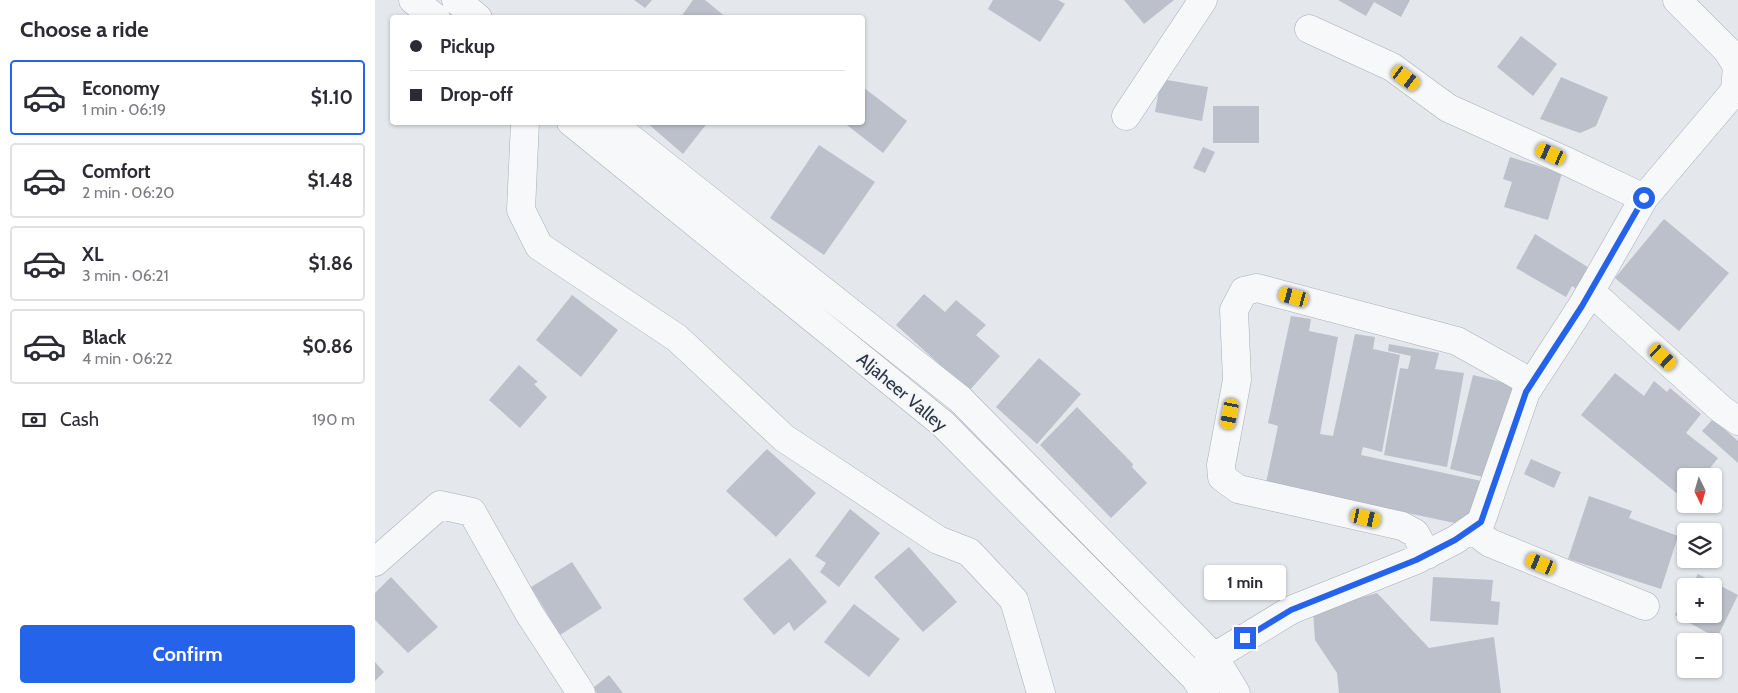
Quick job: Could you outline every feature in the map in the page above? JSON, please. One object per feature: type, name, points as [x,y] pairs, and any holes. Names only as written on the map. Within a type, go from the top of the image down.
[{"type":"street","points":[[413,0],[432,15]]},
{"type":"street","points":[[456,0],[474,15]]},
{"type":"street","points":[[1126,116],[1203,0]]},
{"type":"street","points":[[1200,686],[1214,657],[1291,610],[1427,555],[1455,540],[1481,522],[1526,392],[1591,292],[1644,198],[1737,88],[1737,66],[1727,50],[1677,0]]},
{"type":"street","points":[[1309,29],[1392,67],[1448,108],[1644,198]]},
{"type":"street","points":[[525,125],[521,210],[539,246],[677,338],[783,438],[938,540],[969,552],[1014,600],[1041,693]]},
{"type":"street","name":"Aljaheer Valley","points":[[575,125],[943,424],[1200,686]]},
{"type":"street","name":"Aljaheer Valley","points":[[614,125],[960,399],[1214,657],[1236,693]]},
{"type":"street","points":[[1427,555],[1415,532],[1402,526],[1238,489],[1222,477],[1221,466],[1237,380],[1234,310],[1244,291],[1257,288],[1457,341],[1532,383]]},
{"type":"street","points":[[1591,292],[1721,409],[1738,421]]},
{"type":"street","points":[[375,562],[440,505],[472,512],[529,613],[581,693]]},
{"type":"street","points":[[1471,529],[1490,543],[1645,606]]},
{"type":"building","points":[[634,0],[652,0],[645,8]]},
{"type":"building","points":[[693,0],[705,0],[723,15],[682,15]]},
{"type":"building","points":[[993,0],[1058,0],[1065,4],[1040,42],[988,9]]},
{"type":"building","points":[[1124,0],[1174,0],[1144,24]]},
{"type":"building","points":[[1338,0],[1410,0],[1401,17],[1374,2],[1366,16]]},
{"type":"building","points":[[1521,36],[1557,64],[1533,96],[1497,67]]},
{"type":"building","points":[[1561,77],[1608,97],[1596,126],[1580,133],[1540,119]]},
{"type":"building","points":[[1161,79],[1208,87],[1202,121],[1155,112]]},
{"type":"building","points":[[865,89],[907,121],[883,153],[847,125],[865,125]]},
{"type":"building","points":[[1213,106],[1259,106],[1259,143],[1213,143]]},
{"type":"building","points":[[649,125],[706,125],[683,154]]},
{"type":"building","points":[[819,145],[875,182],[824,255],[770,218]]},
{"type":"building","points":[[1203,147],[1215,152],[1205,173],[1193,168]]},
{"type":"building","points":[[1510,157],[1562,173],[1548,220],[1504,207],[1512,182],[1503,179]]},
{"type":"building","points":[[1664,219],[1729,273],[1679,331],[1615,278]]},
{"type":"building","points":[[1535,234],[1594,271],[1581,292],[1572,286],[1566,297],[1516,268]]},
{"type":"building","points":[[924,294],[945,312],[956,300],[986,325],[976,335],[1000,356],[969,391],[896,325]]},
{"type":"building","points":[[572,295],[618,330],[581,377],[536,340]]},
{"type":"building","points":[[1291,316],[1311,319],[1309,331],[1338,337],[1320,434],[1333,436],[1355,334],[1375,337],[1373,349],[1400,355],[1382,452],[1363,447],[1361,455],[1486,482],[1464,525],[1266,483],[1278,426],[1268,423]]},
{"type":"building","points":[[1389,344],[1439,353],[1435,369],[1464,373],[1447,467],[1384,455],[1400,368],[1408,369],[1411,356],[1388,351]]},
{"type":"building","points":[[1039,358],[1081,394],[1037,444],[996,407]]},
{"type":"building","points":[[519,365],[538,382],[534,384],[547,397],[520,428],[489,400]]},
{"type":"building","points":[[1615,373],[1644,396],[1654,381],[1667,392],[1670,388],[1701,414],[1686,433],[1718,458],[1710,468],[1677,468],[1677,493],[1581,415]]},
{"type":"building","points":[[1473,375],[1514,385],[1491,479],[1450,469]]},
{"type":"building","points":[[1077,407],[1133,464],[1132,467],[1147,483],[1111,518],[1040,445]]},
{"type":"building","points":[[1713,419],[1738,441],[1738,463],[1702,431]]},
{"type":"building","points":[[767,449],[816,493],[776,537],[726,491]]},
{"type":"building","points":[[1531,459],[1561,472],[1554,488],[1524,474]]},
{"type":"building","points":[[1589,496],[1632,511],[1629,518],[1677,536],[1661,589],[1568,559]]},
{"type":"building","points":[[850,509],[880,533],[839,587],[820,572],[826,563],[815,556]]},
{"type":"building","points":[[909,547],[957,602],[923,632],[874,577]]},
{"type":"building","points":[[790,558],[827,602],[794,631],[789,622],[774,635],[743,599]]},
{"type":"building","points":[[572,562],[602,608],[560,635],[531,587]]},
{"type":"building","points":[[1698,574],[1706,578],[1696,578]]},
{"type":"building","points":[[391,577],[438,627],[408,653],[375,620],[375,593]]},
{"type":"building","points":[[1433,577],[1493,580],[1491,601],[1500,602],[1498,625],[1430,621]]},
{"type":"building","points":[[1722,587],[1738,595],[1719,633],[1708,633],[1690,623],[1722,623]]},
{"type":"building","points":[[1377,593],[1429,648],[1494,637],[1501,693],[1339,693],[1337,673],[1315,640],[1313,611]]},
{"type":"building","points":[[854,604],[900,639],[869,677],[824,642]]},
{"type":"building","points":[[375,662],[384,672],[375,681]]},
{"type":"building","points":[[609,675],[623,693],[597,693],[593,688]]},
{"type":"route","points":[[1245,638],[1291,610],[1416,560],[1455,540],[1481,522],[1526,392],[1582,306],[1644,198]]}]
